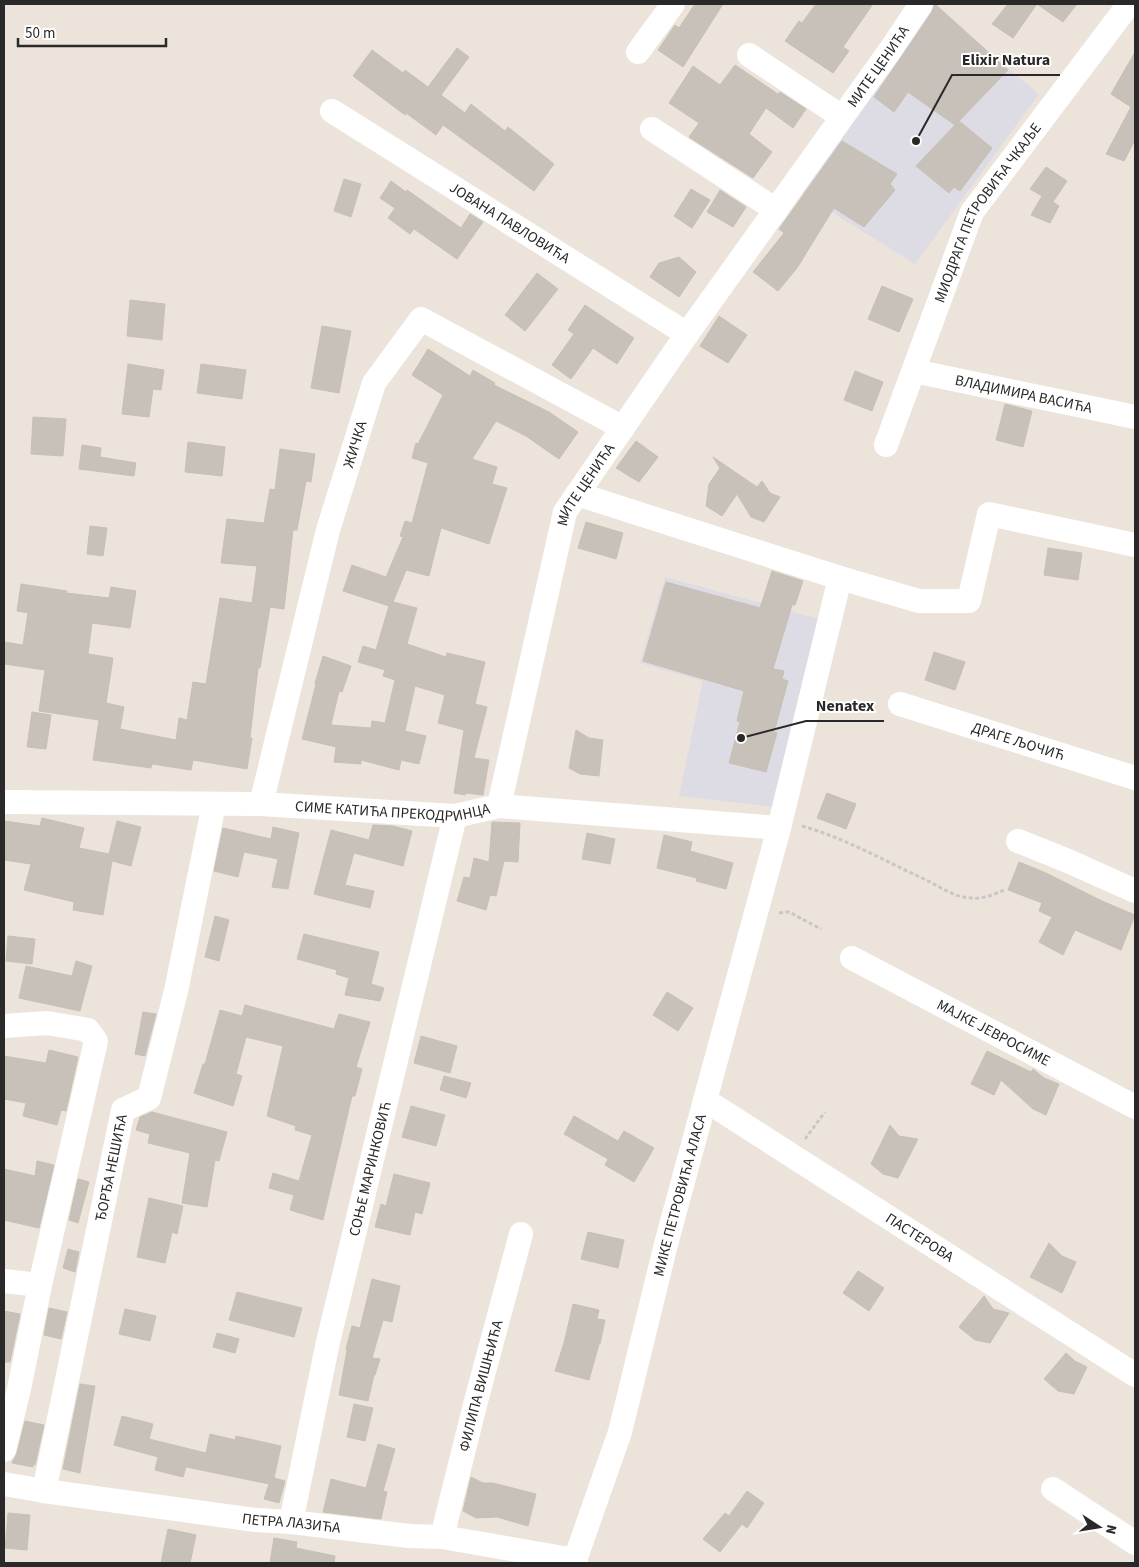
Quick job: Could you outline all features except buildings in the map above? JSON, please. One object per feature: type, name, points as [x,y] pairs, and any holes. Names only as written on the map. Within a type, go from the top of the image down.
[{"type":"street","points":[[638,52],[673,4]]},
{"type":"street","name":"МИТЕ ЦЕНИЋА","points":[[499,806],[565,512],[687,334],[842,117],[912,7]]},
{"type":"street","name":"МИОДРАГА ПЕТРОВИЋА ЧКАЉЕ","points":[[886,445],[972,212],[1129,12]]},
{"type":"street","name":"МИТЕ ЦЕНИЋА","points":[[749,56],[842,117]]},
{"type":"street","name":"ЈОВАНА ПАВЛОВИЋА","points":[[332,111],[687,334]]},
{"type":"street","points":[[652,129],[776,210]]},
{"type":"street","name":"ЖИЧКА","points":[[261,804],[328,530],[374,383],[421,318],[623,428]]},
{"type":"street","name":"ВЛАДИМИРА ВАСИЋА","points":[[914,371],[1135,417]]},
{"type":"street","points":[[577,494],[840,578],[920,601],[969,601],[989,514],[1135,546]]},
{"type":"street","name":"МИКЕ ПЕТРОВИЋА АЛАСА","points":[[576,1562],[620,1432],[664,1253],[780,824],[840,578]]},
{"type":"street","name":"ДРАГЕ ЉОЧИЋ","points":[[900,704],[1135,778]]},
{"type":"street","name":"СИМЕ КАТИЋА ПРЕКОДРИНЦА","points":[[4,802],[261,804],[454,816],[499,806],[780,824]]},
{"type":"street","name":"ЂОРЂА НЕШИЋА","points":[[44,1491],[123,1110],[149,1098],[176,991],[214,804]]},
{"type":"street","name":"СОЊЕ МАРИНКОВИЋ","points":[[291,1522],[328,1342],[454,816]]},
{"type":"street","points":[[1018,841],[1135,891]]},
{"type":"street","name":"МАЈКЕ ЈЕВРОСИМЕ","points":[[852,958],[1135,1107]]},
{"type":"street","points":[[4,1026],[47,1023],[88,1030],[96,1041],[40,1285],[20,1389],[4,1450]]},
{"type":"street","name":"ПАСТЕРОВА","points":[[705,1100],[1135,1375]]},
{"type":"street","name":"ФИЛИПА ВИШЊИЋА","points":[[442,1537],[521,1234]]},
{"type":"street","points":[[4,1281],[40,1285]]},
{"type":"street","name":"ПЕТРА ЛАЗИЋА","points":[[4,1484],[256,1520],[291,1522],[409,1536],[442,1537],[576,1562]]},
{"type":"street","points":[[1052,1489],[1135,1543]]},
{"type":"path","points":[[780,824],[814,829],[832,836],[925,879],[954,895],[970,898],[989,897],[1004,890]]},
{"type":"path","points":[[756,914],[768,916],[780,912],[789,912],[821,929]]},
{"type":"path","points":[[793,1156],[825,1112]]},
{"type":"shaded area","points":[[932,4],[1039,94],[915,264],[795,189]]},
{"type":"shaded area","points":[[665,577],[819,619],[774,807],[679,796],[703,681],[640,663]]},
{"type":"place","name":"Elixir Natura","points":[[916,141]]},
{"type":"place","name":"Nenatex","points":[[741,738]]}]
